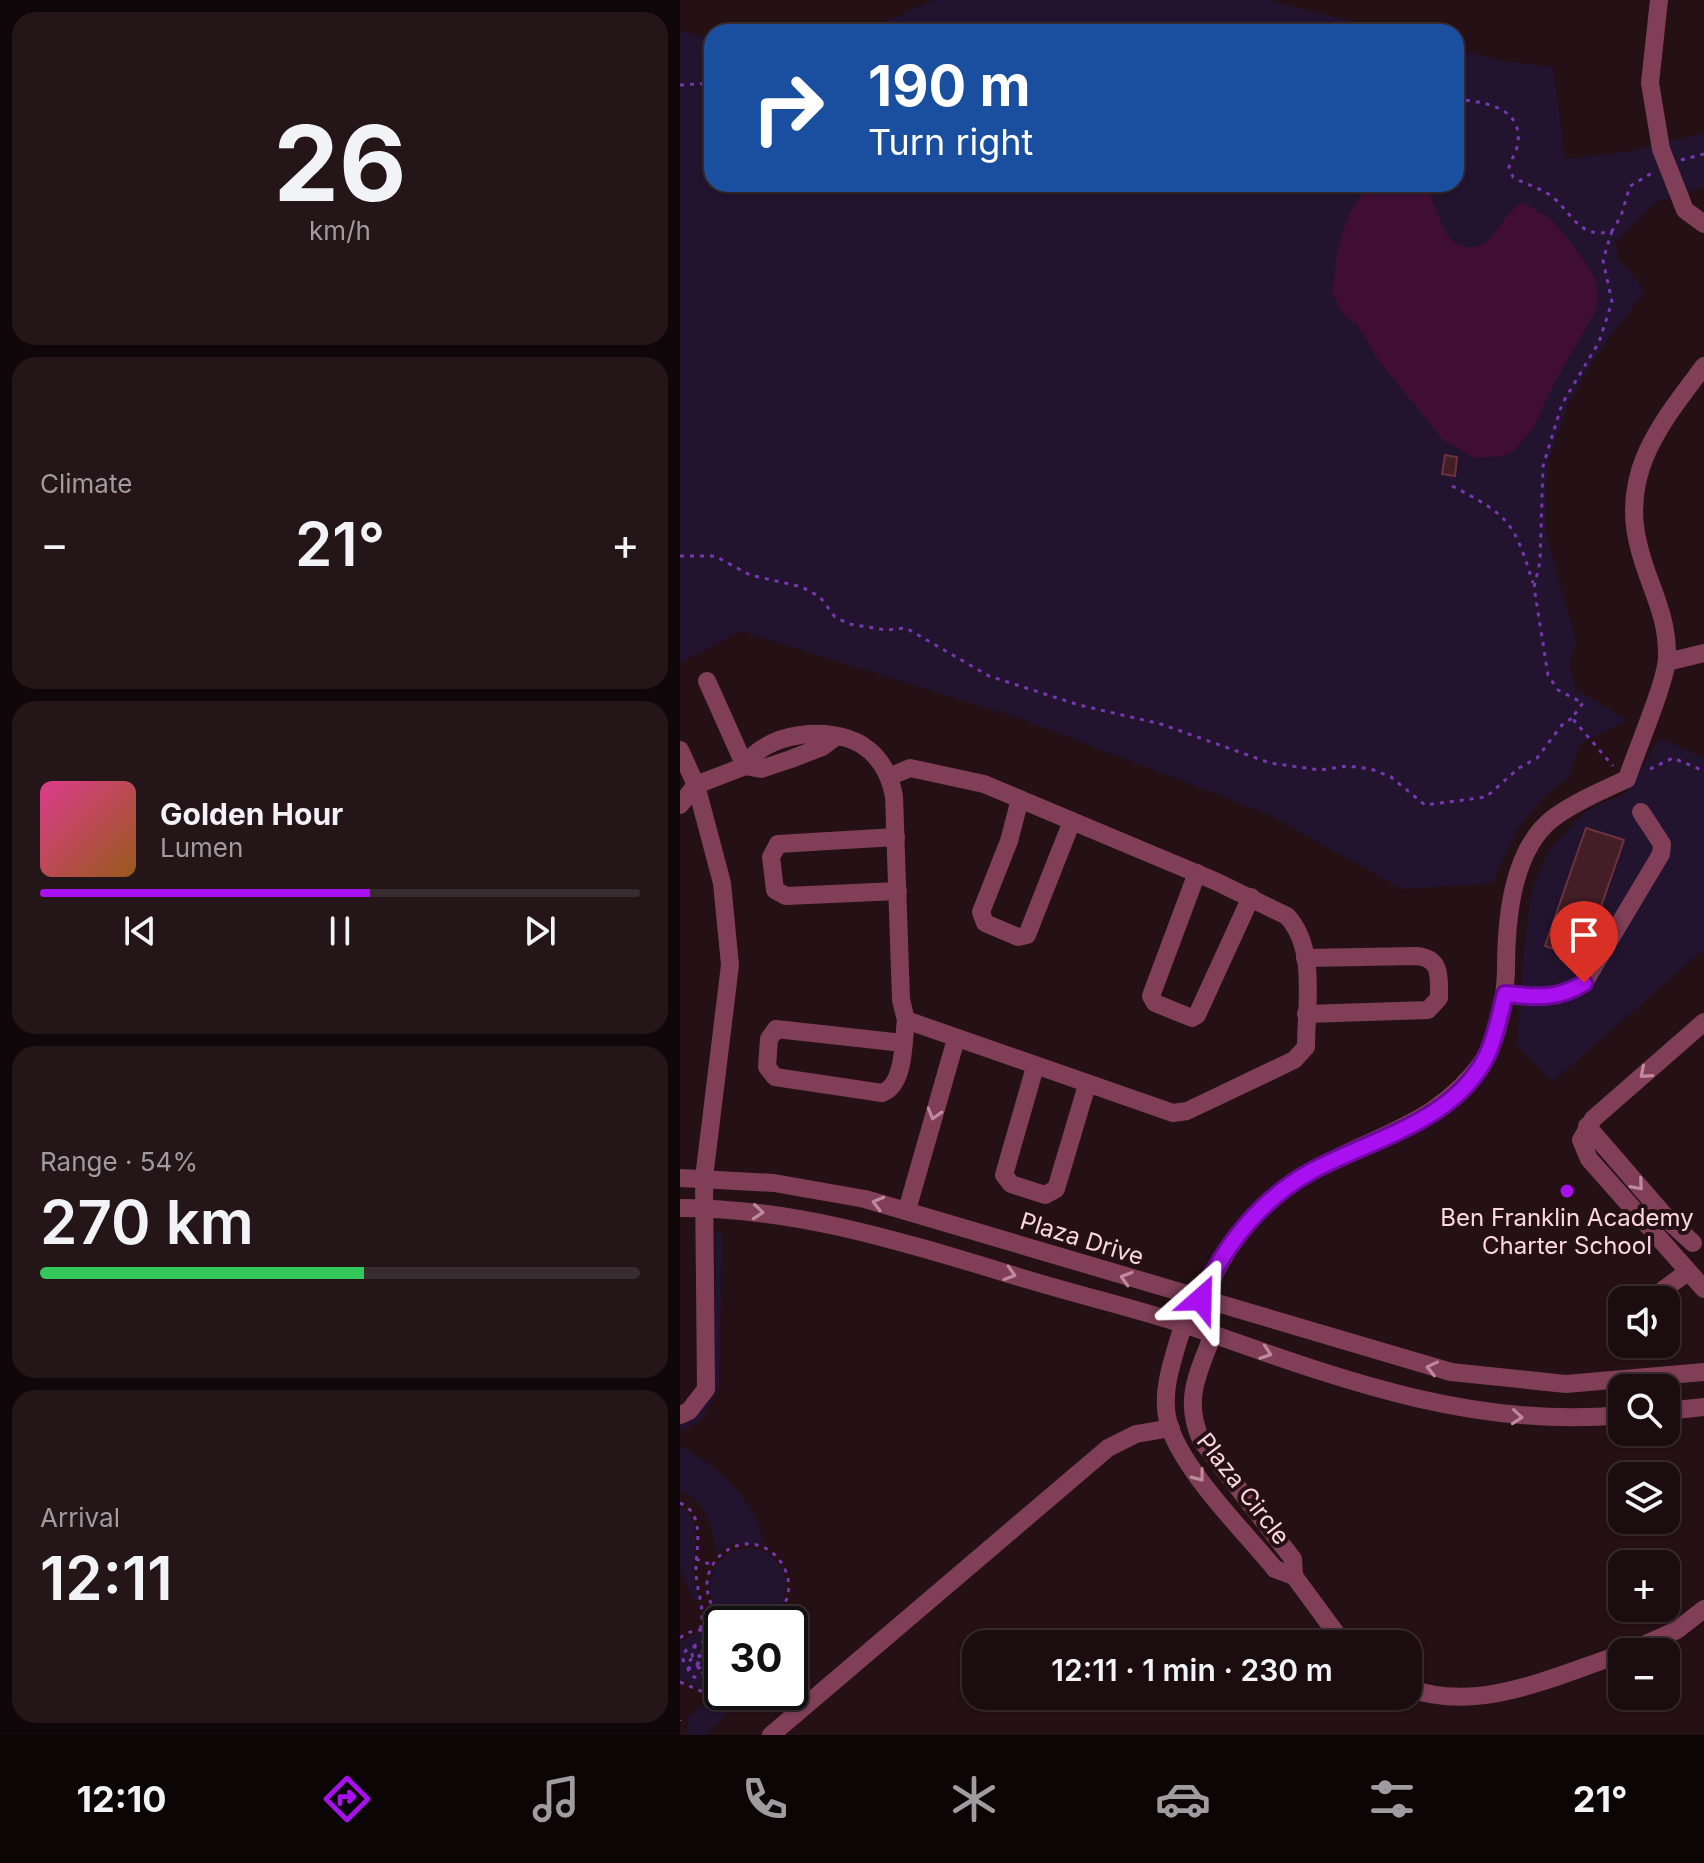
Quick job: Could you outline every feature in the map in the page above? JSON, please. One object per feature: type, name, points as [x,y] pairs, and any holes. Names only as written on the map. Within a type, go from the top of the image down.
[{"type":"street","points":[[1659,0],[1650,83],[1666,166],[1685,210],[1704,224]]},
{"type":"street","points":[[1627,779],[1667,662],[1666,620],[1638,545],[1634,494],[1651,437],[1704,366]]},
{"type":"street","points":[[1667,662],[1704,653]]},
{"type":"street","points":[[707,681],[745,766]]},
{"type":"street","points":[[745,766],[759,748],[788,738],[822,733],[863,745],[891,776],[896,837],[901,1000],[906,1020],[903,1043],[897,1081],[882,1093],[775,1077],[767,1067],[769,1039],[776,1029],[903,1043]]},
{"type":"street","points":[[788,738],[796,757]]},
{"type":"street","points":[[688,783],[745,766],[761,769],[822,747],[834,738]]},
{"type":"street","points":[[680,750],[722,883],[730,965],[704,1178],[706,1389],[689,1411],[680,1415]]},
{"type":"street","points":[[891,776],[910,768],[984,784],[1251,897],[1287,916],[1296,925],[1305,947],[1306,1047],[1294,1060],[1187,1111],[1161,1111],[906,1020]]},
{"type":"street","name":"Plaza Circle","points":[[1294,1576],[1275,1569],[1177,1447],[1171,1428],[1167,1389],[1188,1326],[1226,1252],[1273,1198],[1310,1172],[1422,1119],[1459,1092],[1487,1055],[1505,994],[1511,895],[1525,856],[1551,820],[1627,779]]},
{"type":"street","points":[[680,805],[688,783]]},
{"type":"street","points":[[1020,799],[1009,841],[981,912],[985,923],[1018,937],[1027,935],[1072,821]]},
{"type":"street","points":[[1505,994],[1549,998],[1570,993],[1584,983],[1661,854],[1662,844],[1641,812]]},
{"type":"street","points":[[896,837],[778,844],[771,857],[775,890],[786,896],[898,891]]},
{"type":"street","points":[[1197,873],[1151,996],[1155,1003],[1192,1018],[1197,1015],[1251,897]]},
{"type":"street","points":[[1305,958],[1416,956],[1432,960],[1439,969],[1439,998],[1428,1010],[1306,1014]]},
{"type":"street","points":[[1704,1022],[1587,1126],[1581,1140],[1589,1159],[1686,1273],[1704,1289]]},
{"type":"street","points":[[907,1210],[956,1039]]},
{"type":"street","points":[[1035,1067],[1004,1175],[1011,1184],[1045,1195],[1056,1189],[1087,1085]]},
{"type":"street","points":[[1587,1126],[1671,1223],[1693,1243]]},
{"type":"street","name":"Plaza Drive","points":[[680,1178],[804,1186],[907,1210],[1421,1365],[1488,1378],[1566,1384],[1704,1372]]},
{"type":"street","points":[[680,1208],[771,1213],[858,1229],[1188,1326],[1321,1372],[1444,1406],[1532,1418],[1608,1415]]},
{"type":"street","points":[[1668,1286],[1686,1273]]},
{"type":"street","name":"Plaza Circle","points":[[1213,1334],[1194,1387],[1193,1423],[1201,1440],[1293,1559],[1294,1576],[1334,1630]]},
{"type":"street","points":[[1680,1410],[1704,1407]]},
{"type":"street","points":[[771,1735],[1108,1448],[1136,1434],[1171,1428]]},
{"type":"street","points":[[1659,1638],[1677,1630],[1704,1609]]},
{"type":"street","points":[[1422,1691],[1457,1699],[1499,1694],[1608,1659]]},
{"type":"path","points":[[680,85],[704,84]]},
{"type":"path","points":[[1464,100],[1489,104],[1510,116],[1518,132],[1516,152],[1509,167],[1513,177],[1553,197],[1585,230],[1596,234],[1612,231]]},
{"type":"path","points":[[1534,587],[1540,562],[1543,466],[1562,404],[1599,342],[1612,302],[1603,260],[1612,231],[1621,216],[1630,186],[1666,166],[1704,154]]},
{"type":"path","points":[[680,556],[715,556],[750,575],[802,587],[820,597],[835,617],[849,624],[886,630],[906,628],[989,676],[1079,705],[1161,724],[1270,763],[1320,770],[1347,766],[1371,769],[1391,777],[1425,805],[1486,797],[1519,768],[1537,758],[1583,703],[1558,690],[1548,675],[1534,587],[1518,533],[1496,509],[1452,486]]},
{"type":"path","points":[[1572,718],[1627,779],[1673,758],[1704,771]]},
{"type":"path","points":[[680,1503],[689,1509],[697,1525],[696,1559],[703,1614],[700,1630]]},
{"type":"path","points":[[714,1606],[709,1599],[707,1582],[713,1565],[729,1549],[742,1544],[757,1545],[780,1559],[787,1572],[787,1600],[783,1606]]},
{"type":"path","points":[[696,1559],[713,1565]]},
{"type":"path","points":[[702,1603],[709,1599]]},
{"type":"path","points":[[680,1638],[700,1630],[704,1632]]},
{"type":"path","points":[[704,1644],[683,1654],[696,1678],[704,1675]]},
{"type":"path","points":[[694,1647],[704,1655]]},
{"type":"path","points":[[688,1667],[694,1647]]},
{"type":"path","points":[[693,1658],[703,1652]]},
{"type":"path","points":[[698,1656],[704,1658]]},
{"type":"path","points":[[696,1663],[698,1656]]},
{"type":"path","points":[[693,1658],[698,1668]]},
{"type":"path","points":[[698,1668],[704,1662]]},
{"type":"path","points":[[696,1663],[703,1665]]},
{"type":"path","points":[[688,1667],[704,1672]]},
{"type":"path","points":[[680,1682],[704,1690]]},
{"type":"shaded area","points":[[934,0],[1269,0],[1360,24],[881,24]]},
{"type":"shaded area","points":[[680,30],[704,38],[704,192],[1464,192],[1464,51],[1498,60],[1553,67],[1565,159],[1626,152],[1704,133],[1704,187],[1656,202],[1616,241],[1617,258],[1645,290],[1592,362],[1567,407],[1547,466],[1546,532],[1576,642],[1569,665],[1576,689],[1627,720],[1580,744],[1569,777],[1544,796],[1516,831],[1493,883],[1402,889],[1268,814],[1022,719],[741,631],[680,663]]},
{"type":"shaded area","points":[[1364,192],[1428,192],[1450,238],[1467,247],[1485,243],[1509,213],[1523,203],[1551,219],[1595,277],[1599,297],[1595,312],[1553,385],[1534,427],[1514,451],[1501,456],[1475,458],[1443,440],[1376,357],[1357,324],[1343,315],[1332,293],[1338,249],[1346,221]]},
{"type":"shaded area","points":[[1660,738],[1704,758],[1704,949],[1552,1082],[1517,1045],[1525,935],[1533,886],[1548,851],[1584,812],[1626,793]]},
{"type":"shaded area","points":[[716,1233],[722,1233],[719,1388],[701,1420],[680,1432],[680,1425],[685,1422],[713,1374]]},
{"type":"shaded area","points":[[680,1445],[722,1475],[744,1498],[760,1527],[765,1545],[732,1544],[717,1552],[707,1516],[697,1501],[680,1491]]},
{"type":"shaded area","points":[[680,1507],[692,1519],[694,1527],[694,1577],[699,1601],[693,1599],[680,1569]]},
{"type":"shaded area","points":[[748,1548],[763,1551],[775,1559],[785,1579],[780,1606],[716,1606],[710,1586],[713,1571],[721,1559],[733,1551]]},
{"type":"shaded area","points":[[704,1633],[702,1689],[680,1679],[680,1643],[693,1634]]},
{"type":"shaded area","points":[[704,1704],[704,1710],[728,1710],[706,1735],[687,1735],[688,1717]]},
{"type":"building","points":[[1445,455],[1457,457],[1455,476],[1442,474]]},
{"type":"building","points":[[1586,828],[1624,840],[1583,959],[1545,946]]},
{"type":"place","name":"Ben Franklin Academy Charter School","points":[[1567,1191]]},
{"type":"route","points":[[1201,1299],[1226,1252],[1273,1198],[1310,1172],[1422,1119],[1459,1092],[1487,1055],[1505,994],[1549,998],[1570,993],[1584,983]]}]
